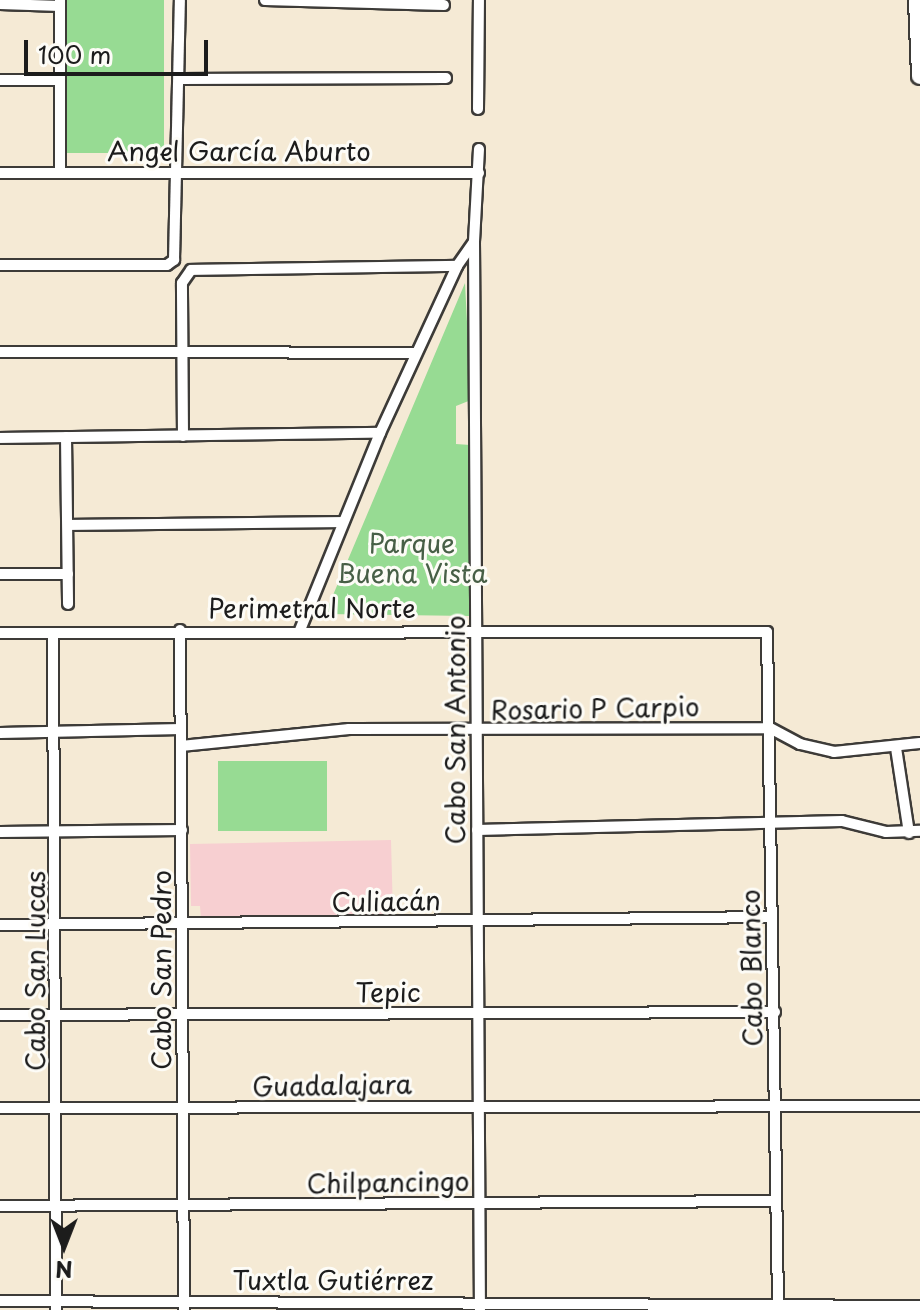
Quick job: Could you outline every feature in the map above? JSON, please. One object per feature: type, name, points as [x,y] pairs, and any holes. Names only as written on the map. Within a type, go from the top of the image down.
[{"type":"main road","points":[[917,0],[920,76]]},
{"type":"street","points":[[0,265],[167,265],[177,251],[180,0]]},
{"type":"street","points":[[265,0],[444,5]]},
{"type":"street","points":[[478,109],[479,0]]},
{"type":"street","points":[[0,4],[60,3],[60,173]]},
{"type":"street","points":[[180,79],[446,78]]},
{"type":"street","points":[[0,80],[60,80]]},
{"type":"street","name":"Cabo San Antonio","points":[[479,149],[474,242],[480,1306]]},
{"type":"street","name":"Angel García Aburto","points":[[0,173],[479,173]]},
{"type":"street","points":[[300,630],[380,433],[457,266],[474,242]]},
{"type":"street","points":[[183,436],[182,283],[191,270],[457,266]]},
{"type":"street","points":[[0,352],[181,350],[416,353]]},
{"type":"street","points":[[0,438],[380,433]]},
{"type":"street","points":[[66,437],[68,604]]},
{"type":"street","points":[[69,525],[342,522]]},
{"type":"street","points":[[0,574],[68,574]]},
{"type":"street","name":"Perimetral Norte","points":[[0,633],[477,629],[767,634]]},
{"type":"street","name":"Cabo San Pedro","points":[[180,630],[184,1306]]},
{"type":"street","name":"Cabo San Lucas","points":[[53,633],[57,926],[56,1305]]},
{"type":"street","name":"Cabo Blanco","points":[[767,634],[778,1302]]},
{"type":"street","points":[[770,728],[800,744],[834,752],[896,748],[920,743]]},
{"type":"street","name":"Rosario P Carpio","points":[[181,746],[331,730],[770,728]]},
{"type":"street","points":[[0,733],[181,729]]},
{"type":"street","points":[[477,830],[842,821],[914,832],[896,748]]},
{"type":"street","points":[[0,832],[182,830]]},
{"type":"street","name":"Culiacán","points":[[0,925],[184,926],[772,917]]},
{"type":"street","name":"Tepic","points":[[0,1015],[775,1012]]},
{"type":"street","name":"Guadalajara","points":[[0,1108],[665,1104],[920,1106]]},
{"type":"street","name":"Chilpancingo","points":[[0,1206],[776,1201]]},
{"type":"street","name":"Tuxtla Gutiérrez","points":[[0,1301],[56,1305],[184,1306],[778,1302],[920,1306]]},
{"type":"shaded area","points":[[391,840],[393,915],[201,919],[200,906],[191,906],[190,844]]},
{"type":"green space","points":[[63,0],[164,0],[164,153],[63,153]]},
{"type":"green space","name":"Parque Buena Vista","points":[[465,283],[471,400],[456,406],[456,444],[470,445],[470,616],[325,614]]},
{"type":"green space","points":[[218,761],[327,761],[327,831],[218,831]]}]
